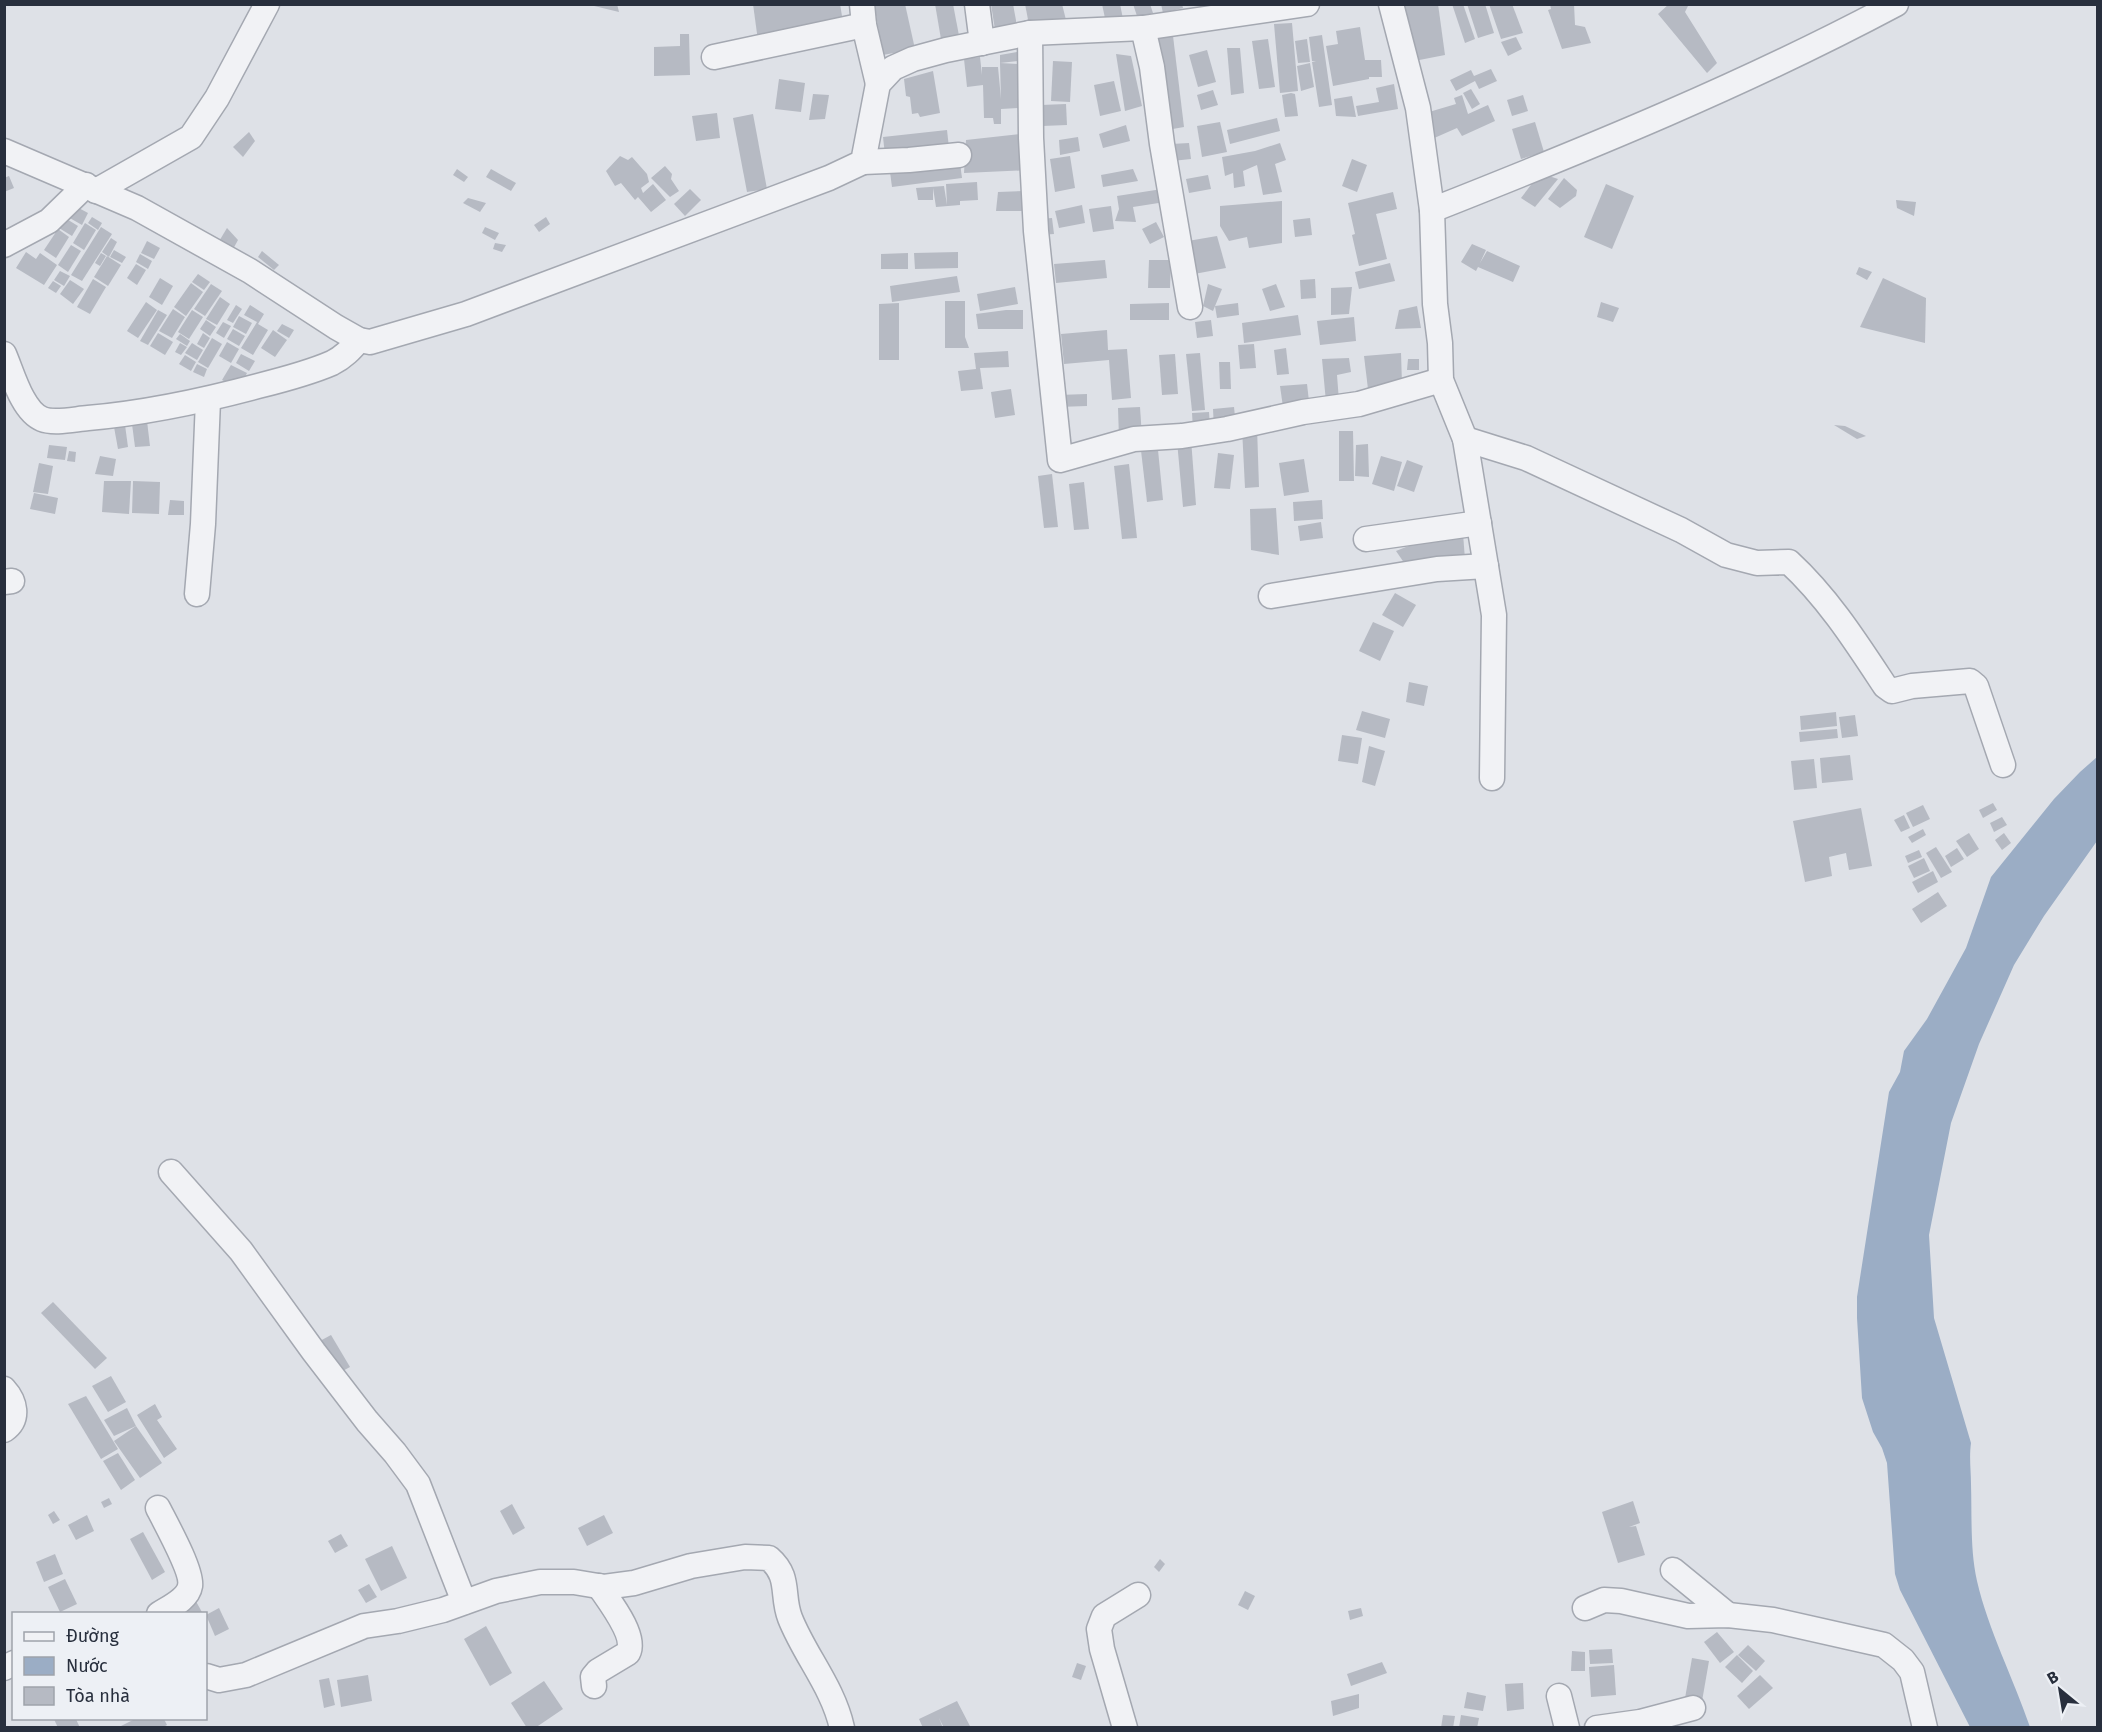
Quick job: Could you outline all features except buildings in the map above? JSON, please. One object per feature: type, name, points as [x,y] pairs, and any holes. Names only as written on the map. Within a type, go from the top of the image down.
[{"type":"street","points":[[4,245],[49,221],[91,188],[191,137],[217,98],[267,4]]},
{"type":"street","points":[[977,4],[982,43]]},
{"type":"street","points":[[878,84],[893,68],[913,59],[945,50],[1030,33],[1143,28],[1307,4]]},
{"type":"street","points":[[1391,4],[1418,108],[1432,210],[1435,304],[1440,343],[1441,380],[1465,439],[1494,615],[1492,778]]},
{"type":"street","points":[[1432,210],[1610,139],[1824,43],[1896,4]]},
{"type":"street","points":[[714,57],[863,15],[878,84],[863,162]]},
{"type":"street","points":[[1143,28],[1152,67],[1162,144],[1190,307]]},
{"type":"street","points":[[1030,33],[1031,138],[1036,231],[1060,460],[1134,439],[1216,431],[1303,412],[1359,404],[1441,380]]},
{"type":"street","points":[[4,151],[136,208],[240,266],[359,340],[370,342],[466,314],[829,178],[863,162],[959,155]]},
{"type":"street","points":[[4,354],[27,406],[33,414],[44,420],[118,415],[208,400],[282,380],[332,363],[347,354],[359,340]]},
{"type":"street","points":[[197,594],[203,524],[208,400]]},
{"type":"street","points":[[1465,439],[1526,458],[1681,530],[1726,555],[1757,563],[1790,562],[1812,583],[1849,631],[1884,686],[1892,691],[1912,686],[1970,681],[1976,686],[2003,765]]},
{"type":"street","points":[[1366,539],[1479,523]]},
{"type":"street","points":[[1271,597],[1437,569],[1486,566]]},
{"type":"street","points":[[171,1172],[241,1251],[314,1352],[418,1484],[464,1602]]},
{"type":"street","points":[[4,1389],[13,1400],[15,1413],[11,1425],[4,1430]]},
{"type":"street","points":[[158,1508],[188,1570],[190,1585],[186,1594],[162,1612]]},
{"type":"street","points":[[207,1676],[219,1680],[246,1675],[364,1626],[398,1621],[443,1610],[496,1592],[540,1582],[574,1582],[599,1586],[634,1583],[691,1566],[745,1557],[769,1558],[781,1572],[789,1617],[830,1694],[842,1728]]},
{"type":"street","points":[[1673,1570],[1728,1615]]},
{"type":"street","points":[[594,1686],[593,1677],[598,1671],[628,1653],[630,1649],[630,1635],[599,1586]]},
{"type":"street","points":[[1125,1728],[1102,1649],[1099,1629],[1104,1616],[1138,1595]]},
{"type":"street","points":[[1585,1608],[1604,1599],[1621,1601],[1688,1616],[1728,1615],[1773,1620],[1884,1645],[1903,1660],[1912,1672],[1925,1728]]},
{"type":"street","points":[[1559,1696],[1567,1728]]},
{"type":"street","points":[[1597,1728],[1605,1725],[1640,1722],[1693,1708]]},
{"type":"water","points":[[2097,757],[2097,841],[2044,916],[2014,965],[1979,1044],[1951,1123],[1929,1235],[1934,1318],[1971,1443],[1973,1557],[1977,1581],[1988,1617],[2030,1727],[1970,1727],[1900,1590],[1895,1574],[1887,1463],[1873,1432],[1862,1398],[1857,1297],[1889,1092],[1900,1072],[1904,1051],[1927,1019],[1966,948],[1991,877],[2054,799]]}]
